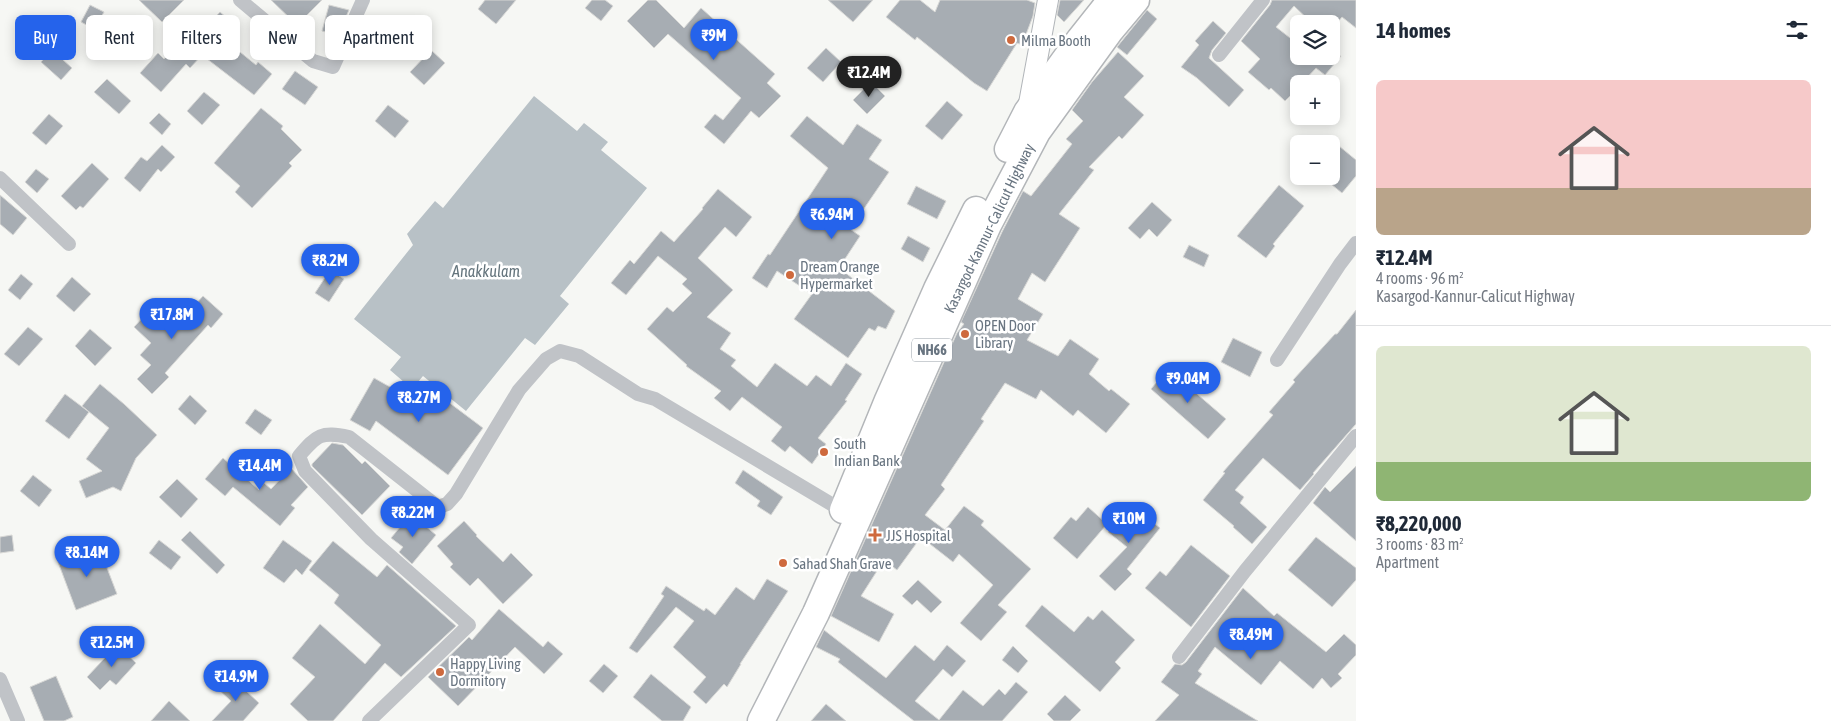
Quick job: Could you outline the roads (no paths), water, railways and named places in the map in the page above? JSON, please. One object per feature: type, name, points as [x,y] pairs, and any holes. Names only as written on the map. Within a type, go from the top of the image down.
[{"type":"highway","name":"Kasargod-Kannur-Calicut Highway","points":[[743,721],[814,581],[888,400],[937,289],[1027,112],[1111,0]]},
{"type":"highway","name":"Kasargod-Kannur-Calicut Highway","points":[[761,721],[816,613],[988,225],[1037,132],[1104,38],[1136,0]]},
{"type":"street","points":[[240,0],[313,61],[333,67],[363,0]]},
{"type":"street","points":[[1027,112],[1048,0]]},
{"type":"street","points":[[1219,55],[1263,0]]},
{"type":"street","points":[[0,178],[69,244]]},
{"type":"street","points":[[1277,360],[1340,264],[1356,244]]},
{"type":"street","points":[[369,721],[469,625],[371,539],[305,471],[299,456],[314,439],[331,433],[349,437],[438,508],[447,504],[456,494],[519,390],[546,358],[560,352],[579,356],[638,394],[655,399],[843,510]]},
{"type":"street","points":[[1179,657],[1245,571],[1356,436]]},
{"type":"street","points":[[0,678],[18,721]]},
{"type":"water","name":"Anakkulam","points":[[534,96],[577,131],[584,123],[608,142],[601,150],[647,188],[560,296],[569,304],[535,345],[525,338],[466,411],[423,376],[412,389],[390,370],[401,357],[354,319],[413,245],[407,234],[435,201],[443,208]]},
{"type":"place","name":"Milma Booth","points":[[1011,40]]},
{"type":"place","name":"Dream Orange Hypermarket","points":[[790,275]]},
{"type":"place","name":"OPEN Door Library","points":[[965,334]]},
{"type":"place","name":"South Indian Bank","points":[[824,452]]},
{"type":"place","name":"JJS Hospital","points":[[875,535]]},
{"type":"place","name":"Sahad Shah Grave","points":[[783,563]]},
{"type":"place","name":"Happy Living Dormitory","points":[[440,672]]}]
